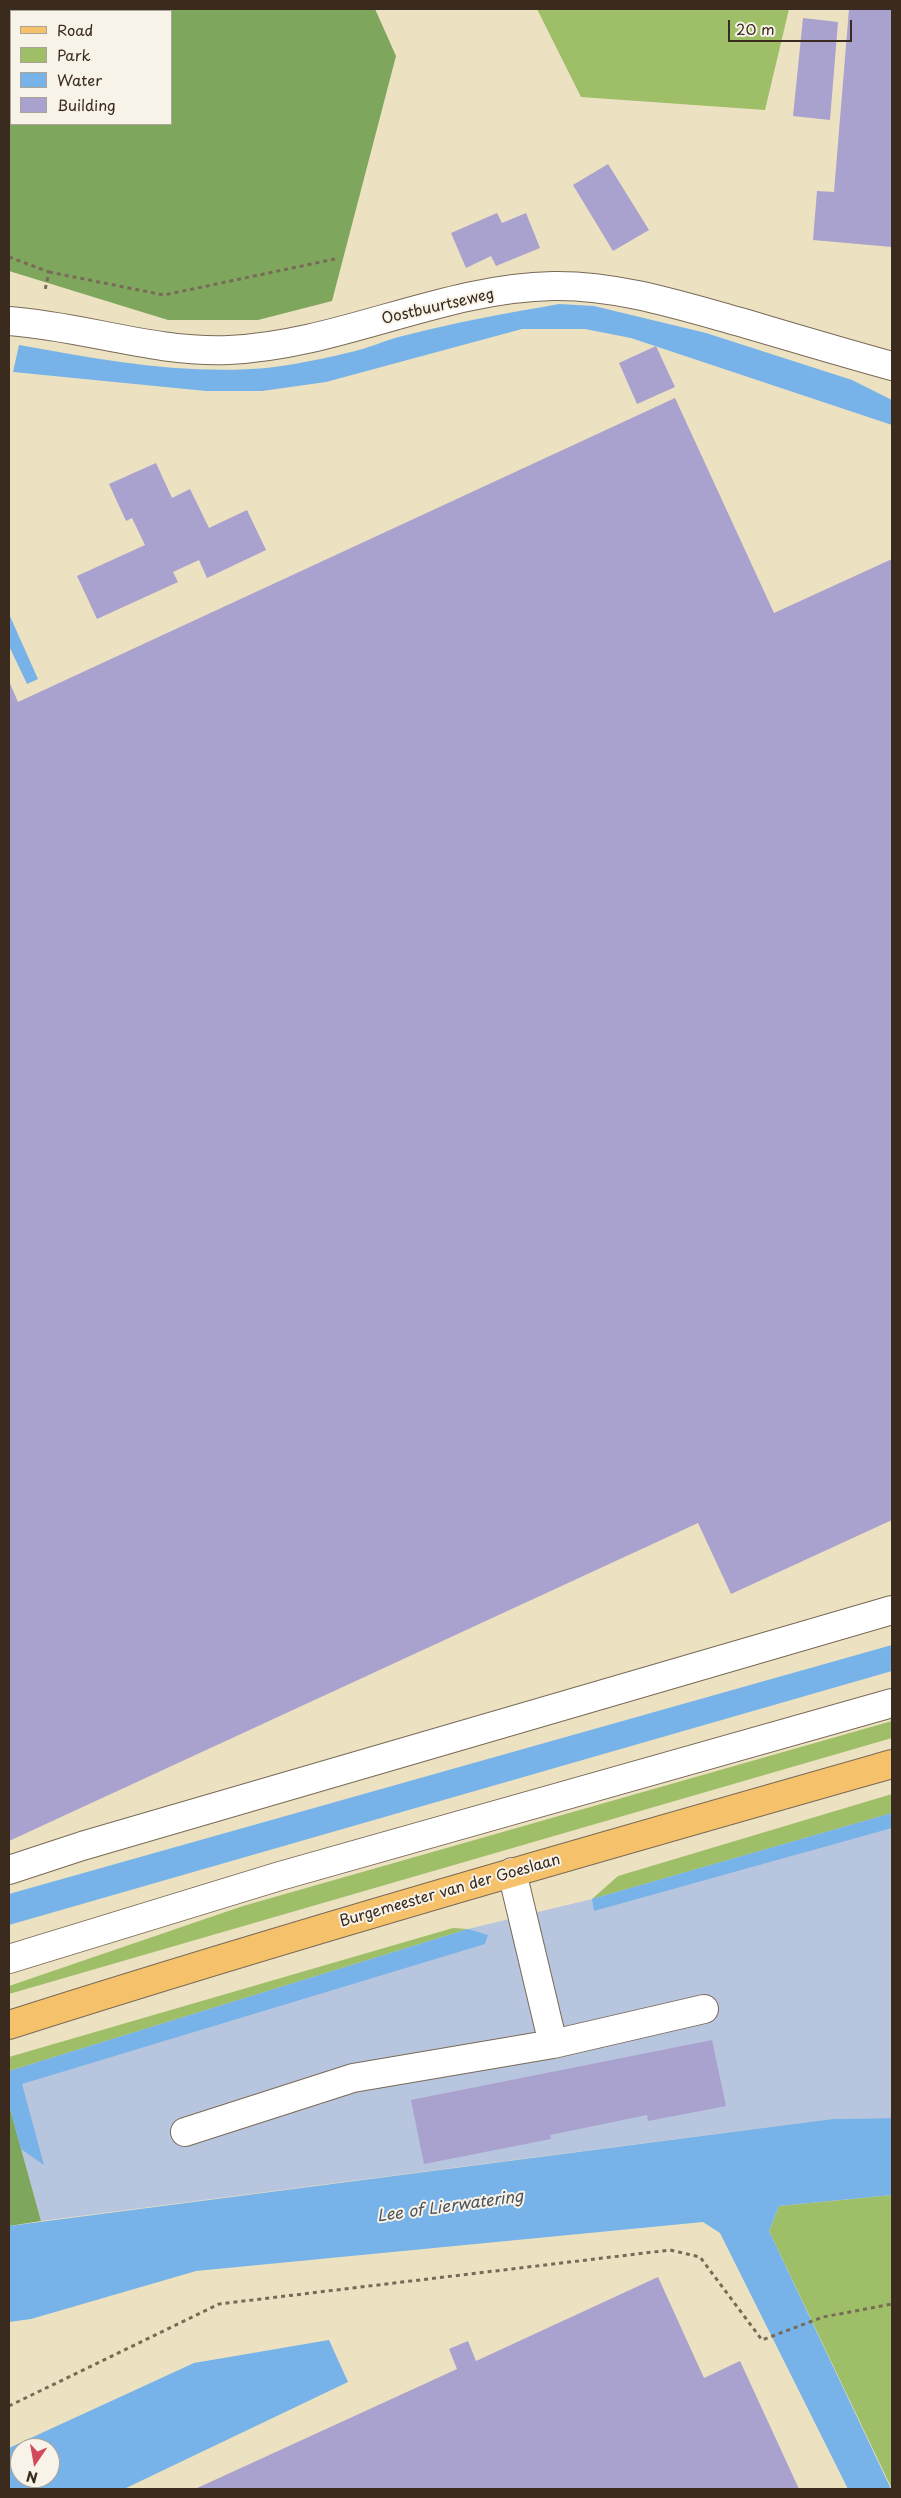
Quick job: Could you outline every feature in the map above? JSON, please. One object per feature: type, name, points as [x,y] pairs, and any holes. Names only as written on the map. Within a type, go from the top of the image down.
[{"type":"main road","name":"Burgemeester van der Goeslaan","points":[[9,2025],[136,1984],[512,1872],[892,1764]]},
{"type":"street","name":"Oostbuurtseweg","points":[[9,321],[39,323],[152,345],[228,350],[299,341],[480,295],[553,286],[620,291],[698,310],[892,366]]},
{"type":"street","points":[[9,1870],[120,1835],[892,1610]]},
{"type":"street","points":[[9,1959],[280,1876],[892,1703]]},
{"type":"street","points":[[512,1872],[553,2044]]},
{"type":"street","points":[[185,2132],[353,2078],[553,2044],[704,2009]]},
{"type":"path","points":[[9,257],[49,272],[164,295],[335,259]]},
{"type":"path","points":[[39,323],[49,272]]},
{"type":"path","points":[[9,2406],[219,2304],[670,2250],[700,2257],[762,2340],[823,2317],[892,2304]]},
{"type":"shaded area","points":[[892,1813],[892,2118],[832,2119],[41,2221],[9,2105],[9,2071],[468,1929],[592,1899]]},
{"type":"green space","points":[[9,9],[375,9],[396,56],[332,301],[258,320],[168,320],[9,271]]},
{"type":"green space","points":[[537,9],[789,9],[765,110],[581,97]]},
{"type":"green space","points":[[892,1721],[892,1738],[9,1994],[9,1986],[243,1906]]},
{"type":"green space","points":[[892,1794],[892,1813],[592,1899],[618,1876]]},
{"type":"green space","points":[[453,1928],[468,1929],[9,2071],[9,2057]]},
{"type":"green space","points":[[9,2105],[41,2221],[9,2226]]},
{"type":"green space","points":[[892,2195],[892,2489],[769,2231],[779,2206]]},
{"type":"water","points":[[559,304],[594,306],[706,333],[852,380],[892,400],[892,425],[631,338],[585,329],[522,329],[326,382],[262,391],[206,391],[13,372],[19,345],[111,361],[173,368],[236,370],[267,368],[302,363],[363,349],[396,338],[445,326]]},
{"type":"water","points":[[9,614],[38,679],[27,684],[9,646]]},
{"type":"water","points":[[892,1645],[892,1671],[9,1925],[9,1894]]},
{"type":"water","points":[[892,1813],[892,1828],[594,1911],[592,1899]]},
{"type":"water","points":[[468,1929],[488,1935],[485,1944],[22,2084],[44,2165],[21,2149],[9,2105],[9,2071]]},
{"type":"water","name":"Lee of Lierwatering","points":[[892,2118],[892,2195],[779,2206],[769,2231],[891,2489],[848,2489],[720,2233],[703,2222],[196,2271],[31,2319],[9,2322],[9,2226],[832,2119]]},
{"type":"water","points":[[329,2340],[348,2382],[124,2489],[9,2489],[10,2448],[10,2488],[60,2488],[60,2438],[31,2438],[194,2363]]},
{"type":"building","points":[[849,9],[892,9],[892,247],[813,240],[817,191],[834,192]]},
{"type":"building","points":[[803,18],[838,22],[830,120],[793,116]]},
{"type":"building","points":[[608,164],[649,230],[613,251],[573,185]]},
{"type":"building","points":[[497,213],[502,223],[526,213],[540,248],[496,266],[491,256],[466,268],[451,233]]},
{"type":"building","points":[[656,346],[675,387],[637,404],[619,363]]},
{"type":"building","points":[[675,398],[774,613],[892,559],[892,1520],[731,1594],[698,1523],[9,1841],[9,681],[18,702]]},
{"type":"building","points":[[156,463],[172,498],[190,489],[209,528],[247,510],[266,550],[207,578],[199,560],[173,572],[178,582],[97,619],[77,576],[145,545],[132,518],[126,521],[109,484]]},
{"type":"building","points":[[712,2040],[726,2106],[648,2121],[647,2115],[550,2135],[551,2139],[424,2164],[411,2100]]},
{"type":"building","points":[[658,2277],[704,2378],[740,2361],[799,2489],[195,2489],[457,2369],[449,2349],[468,2341],[476,2361]]}]
